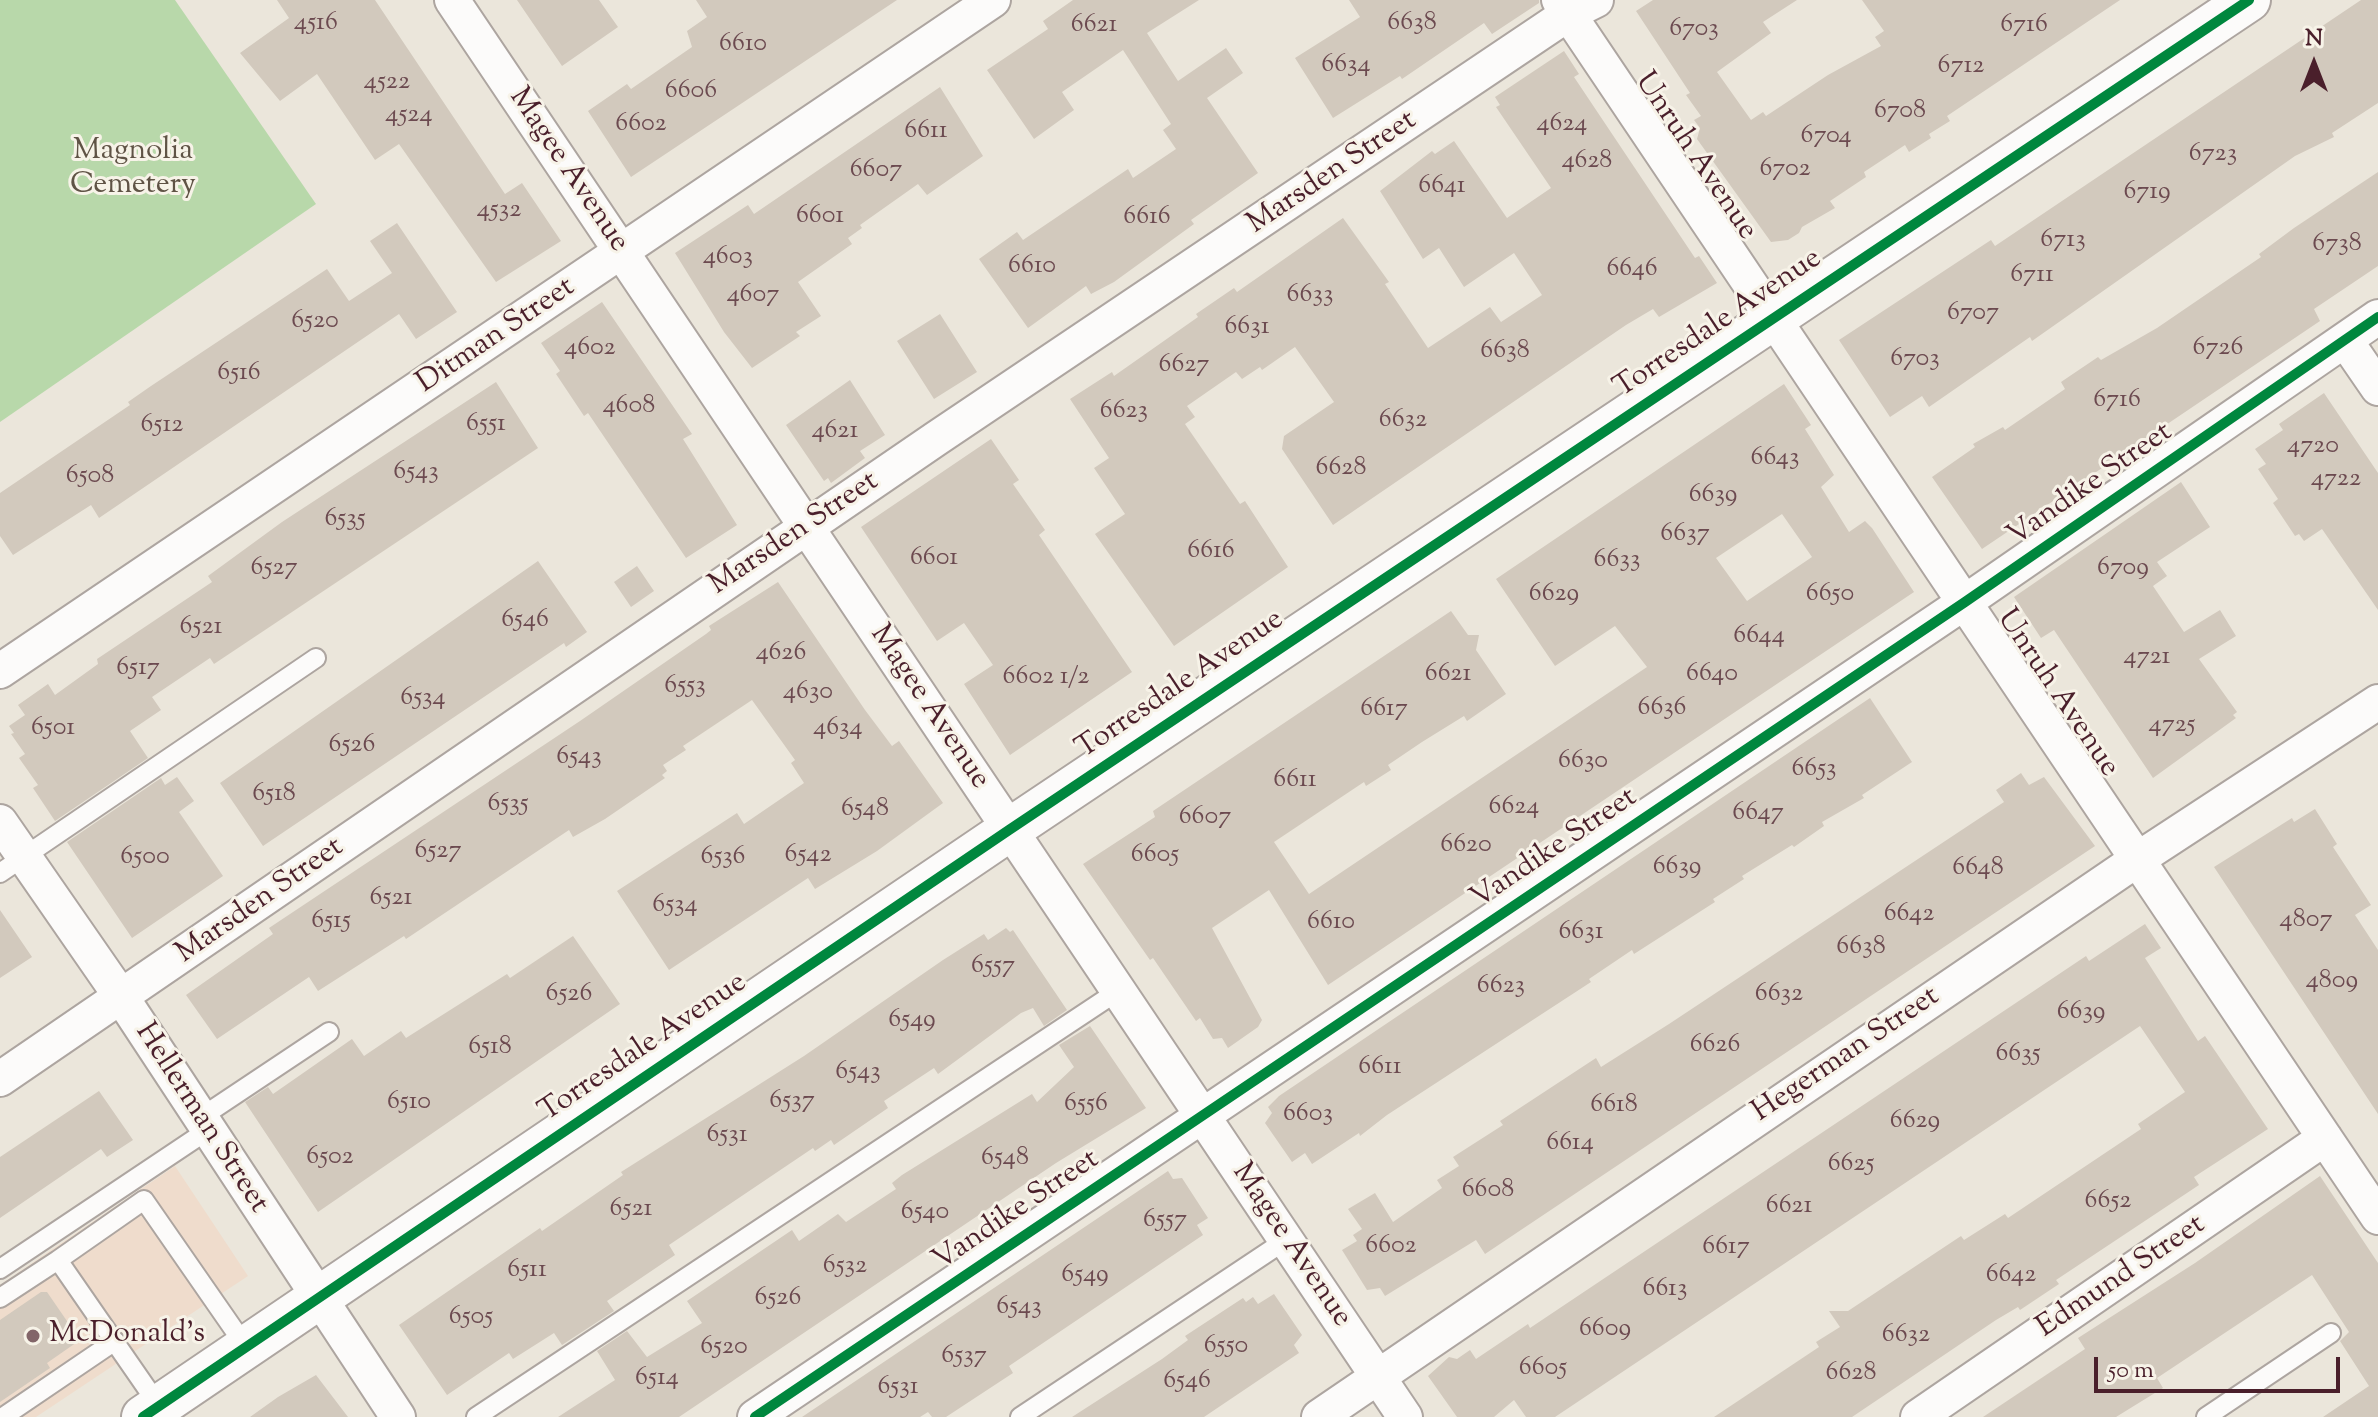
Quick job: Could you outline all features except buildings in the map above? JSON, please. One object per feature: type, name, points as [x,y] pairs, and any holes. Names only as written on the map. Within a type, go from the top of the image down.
[{"type":"street","name":"Magee Avenue","points":[[452,0],[1405,1417]]},
{"type":"street","name":"Ditman Street","points":[[0,671],[993,0]]},
{"type":"street","name":"Torresdale Avenue","points":[[151,1411],[1009,830],[2249,0]]},
{"type":"street","name":"Unruh Avenue","points":[[1574,5],[1774,317],[2378,1217]]},
{"type":"street","name":"Marsden Street","points":[[0,1079],[806,526],[1574,5]]},
{"type":"street","name":"Vandike Street","points":[[755,1417],[1965,602],[2378,317]]},
{"type":"street","points":[[2345,340],[2378,388]]},
{"type":"street","name":"Hegerman Street","points":[[1319,1417],[2138,859],[2378,702]]},
{"type":"street","name":"Hellerman Street","points":[[0,822],[12,865],[122,998],[398,1417]]},
{"type":"street","name":"Edmund Street","points":[[1918,1417],[2325,1138]]},
{"type":"lane","points":[[12,865],[316,658]]},
{"type":"lane","points":[[476,1417],[1118,991]]},
{"type":"lane","points":[[0,1269],[329,1032]]},
{"type":"lane","points":[[0,1298],[144,1200],[246,1347]]},
{"type":"lane","points":[[1020,1417],[1286,1240]]},
{"type":"lane","points":[[58,1260],[115,1341],[151,1411]]},
{"type":"lane","points":[[2206,1417],[2331,1333]]},
{"type":"lane","points":[[3,1417],[115,1341]]},
{"type":"shaded area","points":[[175,1166],[248,1276],[36,1417],[0,1417],[0,1285]]},
{"type":"green space","name":"Magnolia Cemetery","points":[[0,0],[175,0],[316,204],[0,422]]},
{"type":"cycle path","points":[[143,1417],[1009,830],[2249,0]]},
{"type":"cycle path","points":[[755,1417],[1965,602],[2378,317]]},
{"type":"place","name":"McDonald's","points":[[33,1336]]}]
